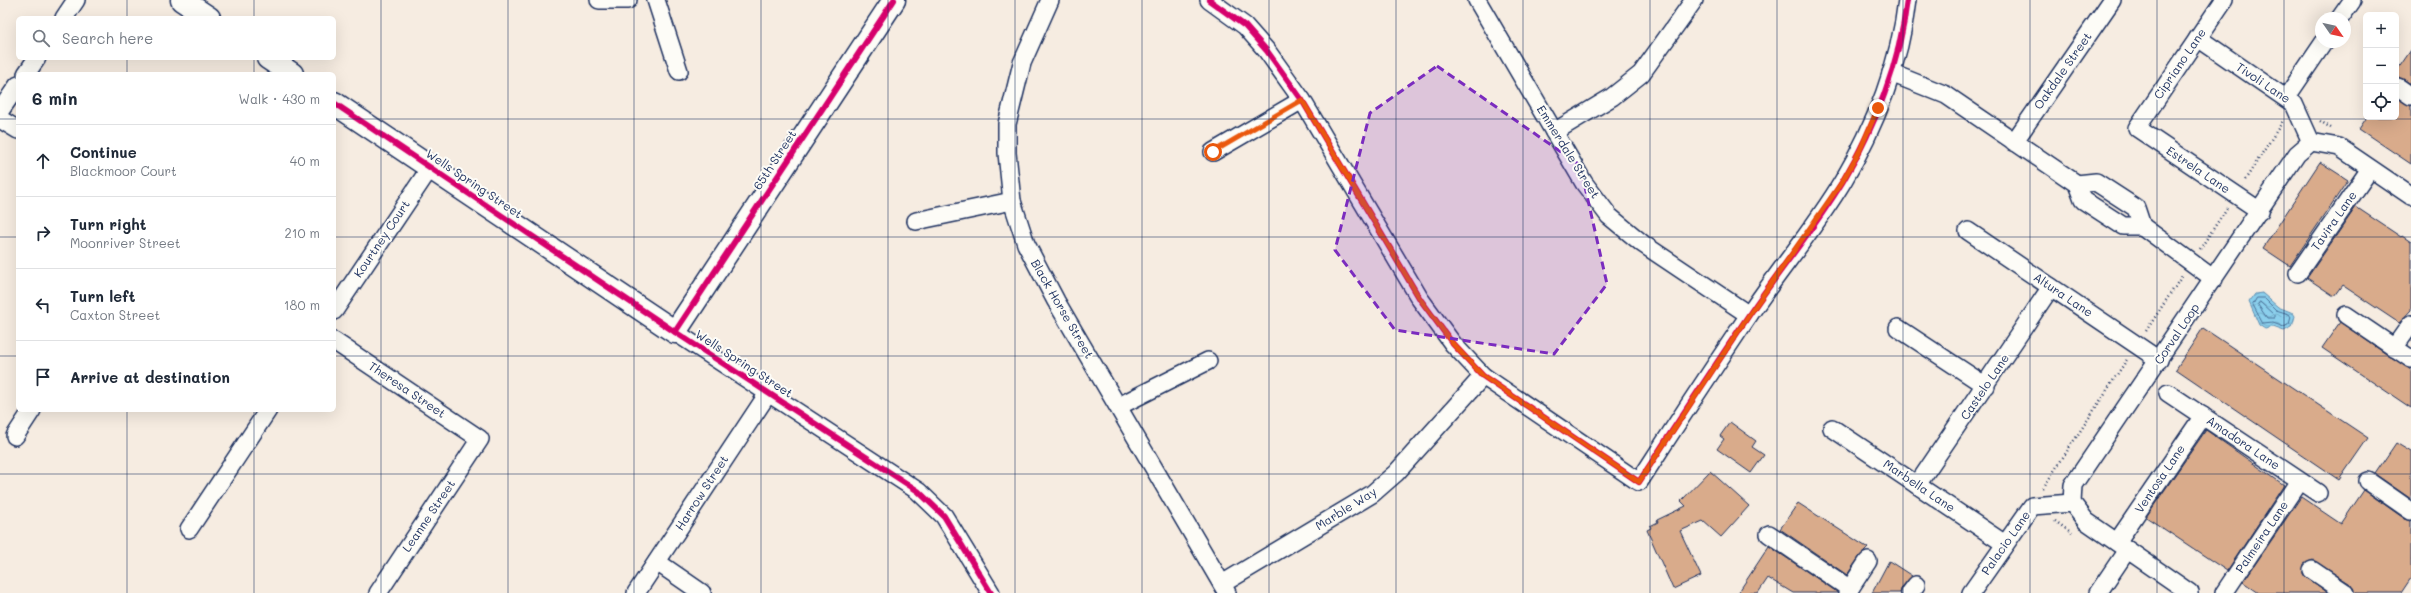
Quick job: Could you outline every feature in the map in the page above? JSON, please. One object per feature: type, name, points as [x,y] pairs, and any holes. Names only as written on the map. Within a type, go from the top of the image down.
[{"type":"street","points":[[65,16],[76,0]]},
{"type":"street","points":[[182,0],[206,16]]},
{"type":"street","points":[[599,0],[628,0]]},
{"type":"street","points":[[656,0],[679,71]]},
{"type":"street","name":"65th Street","points":[[675,332],[894,0]]},
{"type":"street","name":"Black Horse Street","points":[[1050,0],[1022,63],[1007,124],[1007,152],[1012,201],[1026,244],[1056,301],[1119,406],[1224,588]]},
{"type":"street","points":[[1209,0],[1245,26],[1267,51],[1302,100],[1420,299],[1453,344],[1483,376],[1639,482],[1749,315],[1842,182],[1860,150],[1891,73],[1904,25],[1907,0]]},
{"type":"street","name":"Emmerdale Street","points":[[1477,0],[1584,183],[1609,216],[1643,244],[1749,315]]},
{"type":"street","points":[[1554,132],[1612,97],[1641,74],[1694,0]]},
{"type":"street","name":"Oakdale Street","points":[[2014,142],[2112,0]]},
{"type":"street","name":"Cipriano Lane","points":[[2137,128],[2224,0]]},
{"type":"street","points":[[2344,12],[2352,1]]},
{"type":"street","name":"Tivoli Lane","points":[[2198,38],[2294,104],[2311,142]]},
{"type":"street","points":[[2286,98],[2320,48]]},
{"type":"street","points":[[27,72],[36,60]]},
{"type":"street","points":[[271,60],[289,72]]},
{"type":"street","points":[[1891,73],[1946,95],[2077,184],[2083,200],[2123,226],[2142,226]]},
{"type":"street","points":[[0,111],[16,88]]},
{"type":"street","points":[[1213,152],[1302,100]]},
{"type":"street","name":"Wells Spring Street","points":[[336,104],[675,332],[769,392],[918,491],[944,516],[991,593]]},
{"type":"street","points":[[0,119],[16,129]]},
{"type":"street","name":"Estrela Lane","points":[[2137,128],[2260,211]]},
{"type":"street","points":[[2311,142],[2339,147],[2411,196]]},
{"type":"street","name":"Corval Loop","points":[[2072,503],[2073,485],[2214,279],[2297,154],[2311,142]]},
{"type":"street","name":"Kourtney Court","points":[[336,308],[430,168]]},
{"type":"street","name":"Tavira Lane","points":[[2298,272],[2370,169]]},
{"type":"street","points":[[2077,184],[2096,182],[2136,208],[2142,226],[2214,279]]},
{"type":"street","points":[[2107,215],[2118,197]]},
{"type":"street","points":[[916,221],[1012,201]]},
{"type":"street","name":"Altura Lane","points":[[1968,231],[2159,360]]},
{"type":"street","name":"Castelo Lane","points":[[1917,486],[1986,386],[2051,287]]},
{"type":"street","points":[[2346,315],[2411,359]]},
{"type":"street","points":[[2394,348],[2411,324]]},
{"type":"street","points":[[1898,328],[1986,386]]},
{"type":"street","name":"Theresa Street","points":[[336,342],[480,440]]},
{"type":"street","points":[[1119,406],[1208,361]]},
{"type":"street","name":"Marble Way","points":[[1224,588],[1372,494],[1396,473],[1483,376]]},
{"type":"street","name":"Harrow Street","points":[[636,593],[769,392]]},
{"type":"street","name":"Amadora Lane","points":[[2168,393],[2318,493]]},
{"type":"street","points":[[15,436],[31,412]]},
{"type":"street","points":[[189,529],[267,412]]},
{"type":"street","name":"Ventosa Lane","points":[[2098,593],[2122,546],[2203,416]]},
{"type":"street","name":"Marbella Lane","points":[[1832,428],[2005,544]]},
{"type":"street","name":"Leanne Street","points":[[378,593],[480,440]]},
{"type":"street","name":"Palmeira Lane","points":[[2224,593],[2299,481]]},
{"type":"street","points":[[2368,481],[2411,511]]},
{"type":"street","points":[[2072,503],[2086,521],[2190,593]]},
{"type":"street","name":"Palacio Lane","points":[[1971,593],[2032,506],[2072,503]]},
{"type":"street","points":[[1769,534],[1848,591],[1868,561]]},
{"type":"street","points":[[657,562],[702,593]]},
{"type":"street","points":[[2312,570],[2346,593]]},
{"type":"highlighted area","points":[[1437,66],[1580,165],[1607,284],[1554,354],[1395,330],[1335,250],[1370,113]]},
{"type":"water","points":[[2262,293],[2278,307],[2293,313],[2295,316],[2292,327],[2284,331],[2273,327],[2265,329],[2259,325],[2249,302],[2255,294]]},
{"type":"building","points":[[2411,50],[2411,84],[2399,78],[2399,68]]},
{"type":"building","points":[[2399,100],[2411,106],[2411,164],[2359,129],[2365,120],[2399,120]]},
{"type":"building","points":[[2320,162],[2348,180],[2290,266],[2263,248]]},
{"type":"building","points":[[2356,207],[2411,242],[2411,310],[2399,323],[2342,285],[2334,296],[2307,278]]},
{"type":"building","points":[[2340,322],[2389,356],[2411,369],[2411,408],[2322,348]]},
{"type":"building","points":[[2203,328],[2368,438],[2339,480],[2176,369]]},
{"type":"building","points":[[1730,422],[1756,441],[1752,447],[1764,455],[1751,473],[1717,449],[1724,439],[1720,436]]},
{"type":"building","points":[[2206,430],[2284,485],[2227,571],[2146,517]]},
{"type":"building","points":[[2396,443],[2411,452],[2411,499],[2375,474]]},
{"type":"building","points":[[1710,471],[1749,506],[1721,537],[1703,521],[1680,531],[1701,576],[1673,589],[1647,530],[1651,528],[1650,526],[1658,522],[1657,520],[1686,506],[1681,501]]},
{"type":"building","points":[[2364,490],[2405,519],[2411,521],[2411,578],[2401,593],[2356,593],[2352,585],[2313,560],[2304,564],[2303,574],[2328,593],[2259,593],[2243,582],[2301,497],[2341,524]]},
{"type":"building","points":[[1798,503],[1868,548],[1860,556],[1847,575],[1780,529]]},
{"type":"building","points":[[1769,546],[1837,593],[1793,593],[1768,578],[1758,593],[1738,593]]},
{"type":"building","points":[[1889,561],[1912,576],[1902,587],[1900,593],[1872,593]]},
{"type":"cycle path","points":[[675,332],[894,0]]},
{"type":"cycle path","points":[[1209,0],[1245,26],[1267,51],[1302,100],[1420,299],[1453,344],[1483,376],[1639,482],[1749,315],[1832,198],[1855,160],[1866,139],[1892,71],[1904,24],[1907,0]]},
{"type":"cycle path","points":[[336,104],[675,332],[918,491],[944,516],[991,593]]},
{"type":"route","points":[[1213,152],[1302,100],[1420,299],[1453,344],[1483,376],[1639,482],[1749,315],[1842,182],[1860,150],[1878,108]]}]
